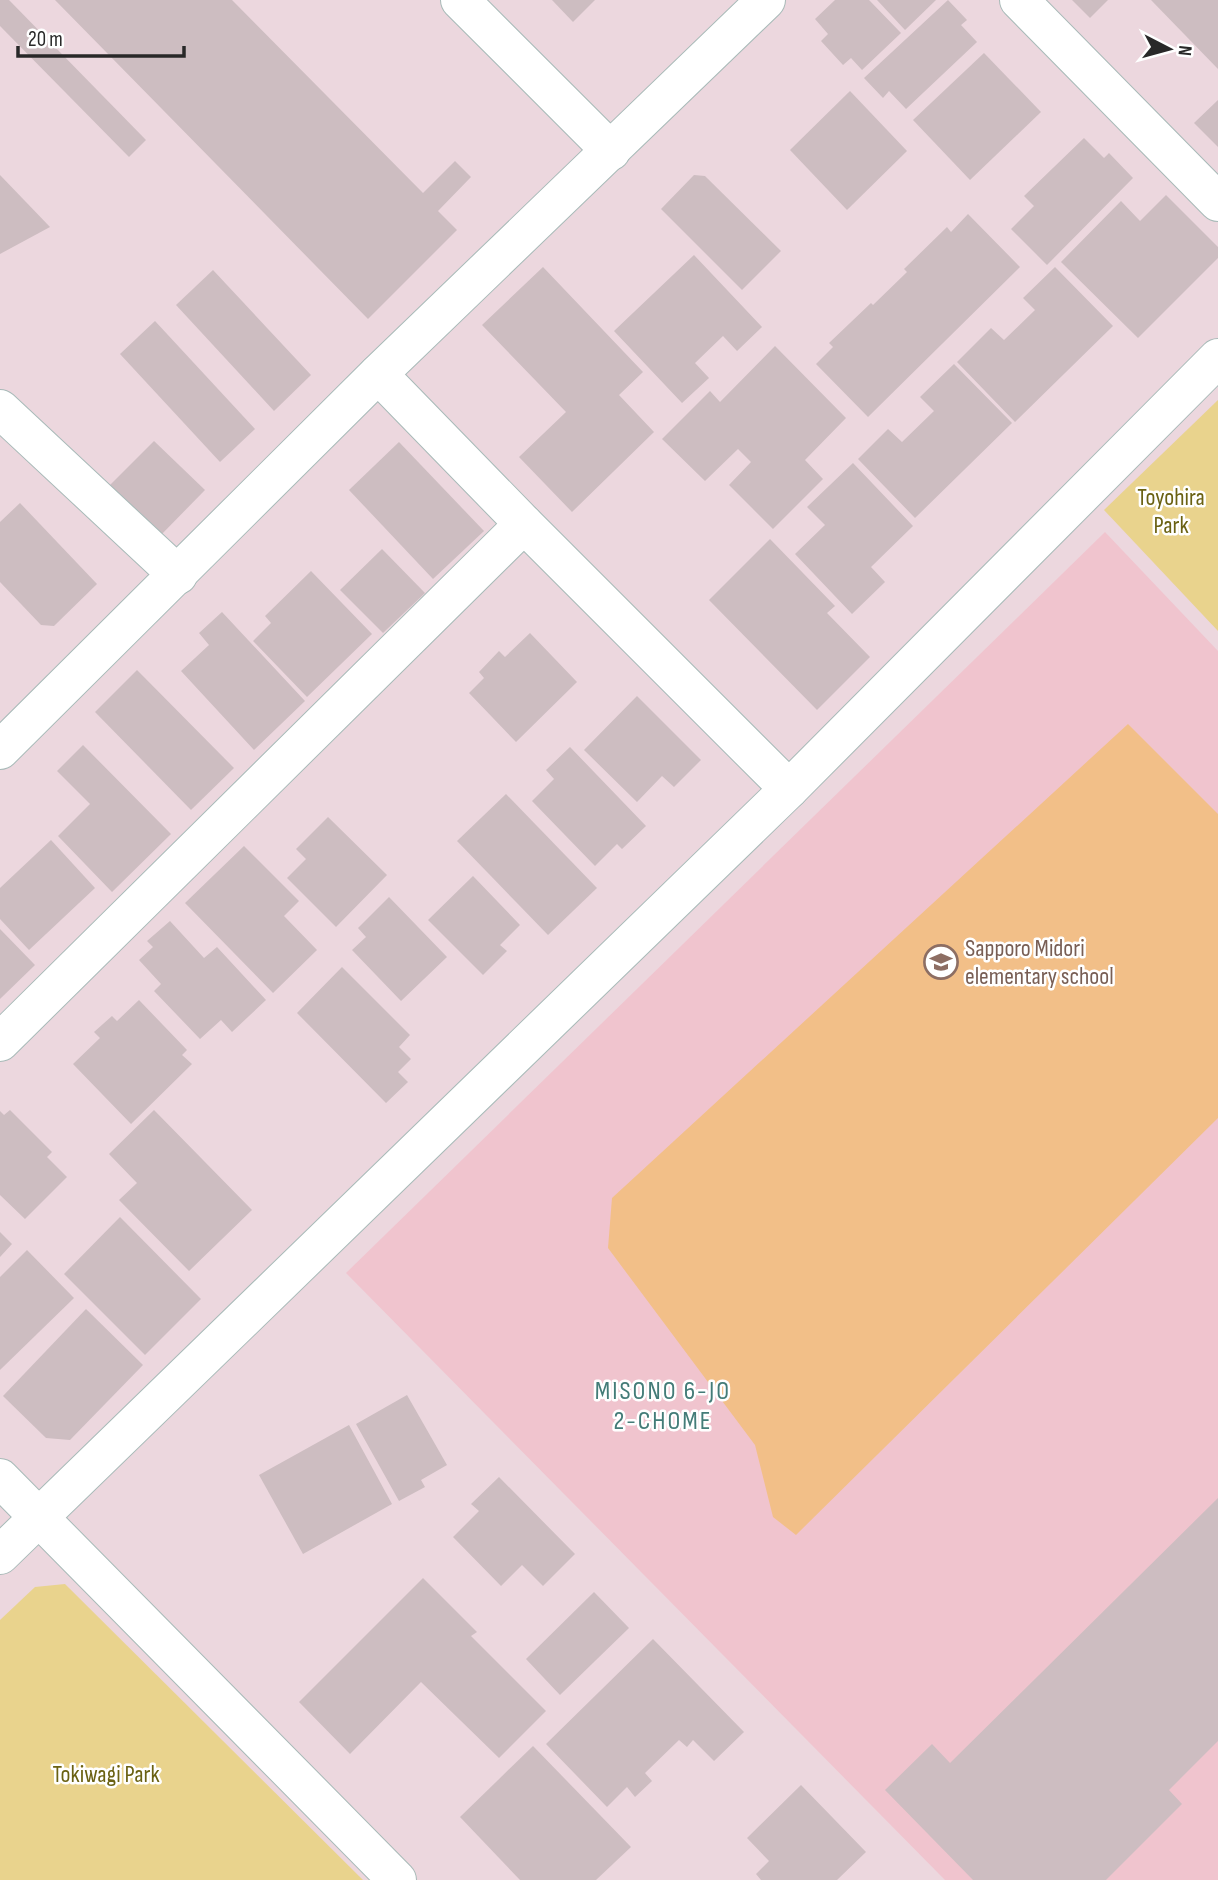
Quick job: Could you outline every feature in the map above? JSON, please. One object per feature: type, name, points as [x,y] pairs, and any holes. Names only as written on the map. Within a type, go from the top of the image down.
[{"type":"street","points":[[460,0],[611,151]]},
{"type":"street","points":[[0,750],[378,374],[766,0]]},
{"type":"street","points":[[1019,0],[1218,202]]},
{"type":"street","points":[[0,1555],[789,789],[1218,358]]},
{"type":"street","points":[[378,374],[789,789]]},
{"type":"street","points":[[0,409],[178,575]]},
{"type":"street","points":[[0,1042],[524,524]]},
{"type":"street","points":[[0,1478],[397,1880]]},
{"type":"shaded area","name":"Sapporo Midori elementary school","points":[[1105,532],[1218,651],[1218,1880],[945,1880],[346,1273]]},
{"type":"shaded area","points":[[1128,724],[1218,814],[1218,1118],[796,1535],[773,1517],[755,1445],[608,1248],[612,1198]]},
{"type":"green space","name":"Toyohira Park","points":[[1218,400],[1218,631],[1104,510]]},
{"type":"green space","name":"Tokiwagi Park","points":[[65,1584],[363,1880],[0,1880],[0,1620],[35,1587]]},
{"type":"building","points":[[0,0],[9,0],[146,140],[129,157],[0,26]]},
{"type":"building","points":[[55,0],[232,0],[423,193],[455,161],[471,177],[438,211],[457,230],[368,319]]},
{"type":"building","points":[[552,0],[595,0],[573,22]]},
{"type":"building","points":[[835,0],[869,0],[901,33],[862,70],[851,58],[843,65],[821,41],[828,34],[815,19]]},
{"type":"building","points":[[877,0],[936,0],[905,30]]},
{"type":"building","points":[[948,0],[967,20],[961,25],[977,42],[906,109],[889,91],[883,98],[864,78]]},
{"type":"building","points":[[1072,0],[1108,0],[1090,18]]},
{"type":"building","points":[[1151,0],[1218,0],[1218,69]]},
{"type":"building","points":[[984,53],[1041,112],[970,180],[913,120]]},
{"type":"building","points":[[850,91],[907,151],[847,210],[790,150]]},
{"type":"building","points":[[1218,100],[1218,147],[1194,123]]},
{"type":"building","points":[[1084,138],[1104,158],[1109,153],[1133,178],[1047,265],[1011,229],[1034,206],[1024,196]]},
{"type":"building","points":[[0,175],[50,227],[0,254]]},
{"type":"building","points":[[694,175],[705,176],[781,251],[742,290],[661,209]]},
{"type":"building","points":[[1166,195],[1218,247],[1218,258],[1138,338],[1061,262],[1121,201],[1140,221]]},
{"type":"building","points":[[968,214],[1020,267],[868,417],[816,364],[833,347],[829,343],[907,272],[904,269],[947,227],[951,232]]},
{"type":"building","points":[[694,255],[762,327],[737,351],[723,336],[695,363],[709,378],[682,403],[614,331]]},
{"type":"building","points":[[543,267],[643,372],[619,395],[654,432],[572,512],[519,457],[566,412],[482,325]]},
{"type":"building","points":[[1055,267],[1113,326],[1015,422],[957,362],[991,328],[1004,340],[1035,310],[1023,298]]},
{"type":"building","points":[[213,270],[311,375],[274,411],[176,305]]},
{"type":"building","points":[[155,321],[255,429],[220,462],[120,354]]},
{"type":"building","points":[[775,346],[846,418],[805,460],[823,479],[773,529],[729,485],[751,462],[738,449],[705,481],[662,439],[710,391],[720,402]]},
{"type":"building","points":[[954,364],[1012,423],[915,518],[858,459],[888,429],[902,442],[934,411],[920,397]]},
{"type":"building","points":[[154,441],[205,490],[158,538],[107,488]]},
{"type":"building","points":[[399,442],[484,531],[433,579],[349,490]]},
{"type":"building","points":[[853,463],[913,526],[871,567],[885,582],[852,614],[795,554],[825,525],[807,507]]},
{"type":"building","points":[[20,503],[97,584],[54,626],[41,625],[0,582],[0,522]]},
{"type":"building","points":[[770,539],[835,606],[827,613],[870,657],[817,710],[709,600]]},
{"type":"building","points":[[382,549],[425,593],[383,633],[340,590]]},
{"type":"building","points":[[311,571],[372,634],[307,697],[253,641],[271,623],[265,616]]},
{"type":"building","points":[[222,612],[305,701],[254,750],[181,671],[209,645],[199,633]]},
{"type":"building","points":[[530,633],[577,682],[516,742],[469,693],[484,678],[479,672],[499,651],[505,657]]},
{"type":"building","points":[[137,670],[234,768],[191,810],[95,712]]},
{"type":"building","points":[[637,696],[701,760],[674,787],[662,776],[637,802],[584,750]]},
{"type":"building","points":[[83,745],[171,834],[112,892],[58,836],[90,804],[57,771]]},
{"type":"building","points":[[570,747],[646,826],[622,849],[617,844],[595,866],[532,801],[554,779],[546,770]]},
{"type":"building","points":[[506,794],[597,888],[548,935],[457,841]]},
{"type":"building","points":[[328,817],[387,875],[336,927],[287,878],[306,859],[296,849]]},
{"type":"building","points":[[51,840],[95,888],[29,950],[0,919],[0,888]]},
{"type":"building","points":[[244,846],[299,901],[284,916],[317,950],[273,993],[185,903]]},
{"type":"building","points":[[473,876],[520,925],[500,945],[507,951],[483,975],[428,920]]},
{"type":"building","points":[[389,897],[447,957],[401,1001],[352,950],[366,937],[358,928]]},
{"type":"building","points":[[170,921],[204,958],[217,947],[266,1000],[232,1032],[221,1020],[200,1039],[154,991],[161,984],[139,960],[153,947],[147,941]]},
{"type":"building","points":[[0,929],[35,965],[0,999]]},
{"type":"building","points":[[342,967],[410,1035],[399,1047],[411,1059],[398,1072],[408,1082],[386,1103],[297,1013]]},
{"type":"building","points":[[139,1000],[187,1050],[182,1055],[192,1064],[131,1124],[73,1064],[100,1038],[94,1032],[112,1016],[117,1021]]},
{"type":"building","points":[[10,1110],[52,1152],[47,1157],[67,1177],[25,1219],[0,1195],[0,1111],[4,1115]]},
{"type":"building","points":[[154,1110],[252,1210],[189,1271],[119,1200],[137,1183],[109,1154]]},
{"type":"building","points":[[120,1217],[201,1299],[145,1355],[64,1274]]},
{"type":"building","points":[[0,1232],[12,1244],[0,1257]]},
{"type":"building","points":[[27,1250],[74,1298],[0,1370],[0,1277]]},
{"type":"building","points":[[86,1309],[143,1365],[70,1440],[46,1438],[3,1396]]},
{"type":"building","points":[[407,1395],[447,1465],[421,1480],[425,1487],[399,1501],[356,1424]]},
{"type":"building","points":[[349,1425],[392,1504],[303,1554],[259,1475]]},
{"type":"building","points":[[499,1477],[575,1554],[543,1586],[522,1565],[501,1586],[453,1537],[479,1511],[471,1504]]},
{"type":"building","points":[[1218,1498],[1218,1741],[1169,1790],[1182,1804],[1106,1880],[973,1880],[885,1790],[932,1744],[950,1763]]},
{"type":"building","points":[[423,1578],[477,1632],[471,1636],[546,1711],[499,1758],[421,1682],[350,1754],[299,1702]]},
{"type":"building","points":[[594,1592],[629,1628],[560,1695],[526,1659]]},
{"type":"building","points":[[653,1639],[744,1732],[714,1761],[693,1740],[687,1747],[679,1740],[645,1773],[652,1781],[635,1797],[627,1787],[607,1807],[546,1744]]},
{"type":"building","points":[[533,1746],[631,1847],[596,1880],[520,1880],[460,1817]]},
{"type":"building","points":[[801,1785],[866,1852],[837,1880],[761,1880],[756,1874],[769,1861],[747,1838]]},
{"type":"place","name":"Sapporo Midori elementary school","points":[[941,962]]},
{"type":"district","name":"MISONO 6-JO 2-CHOME","points":[[663,1405]]}]
